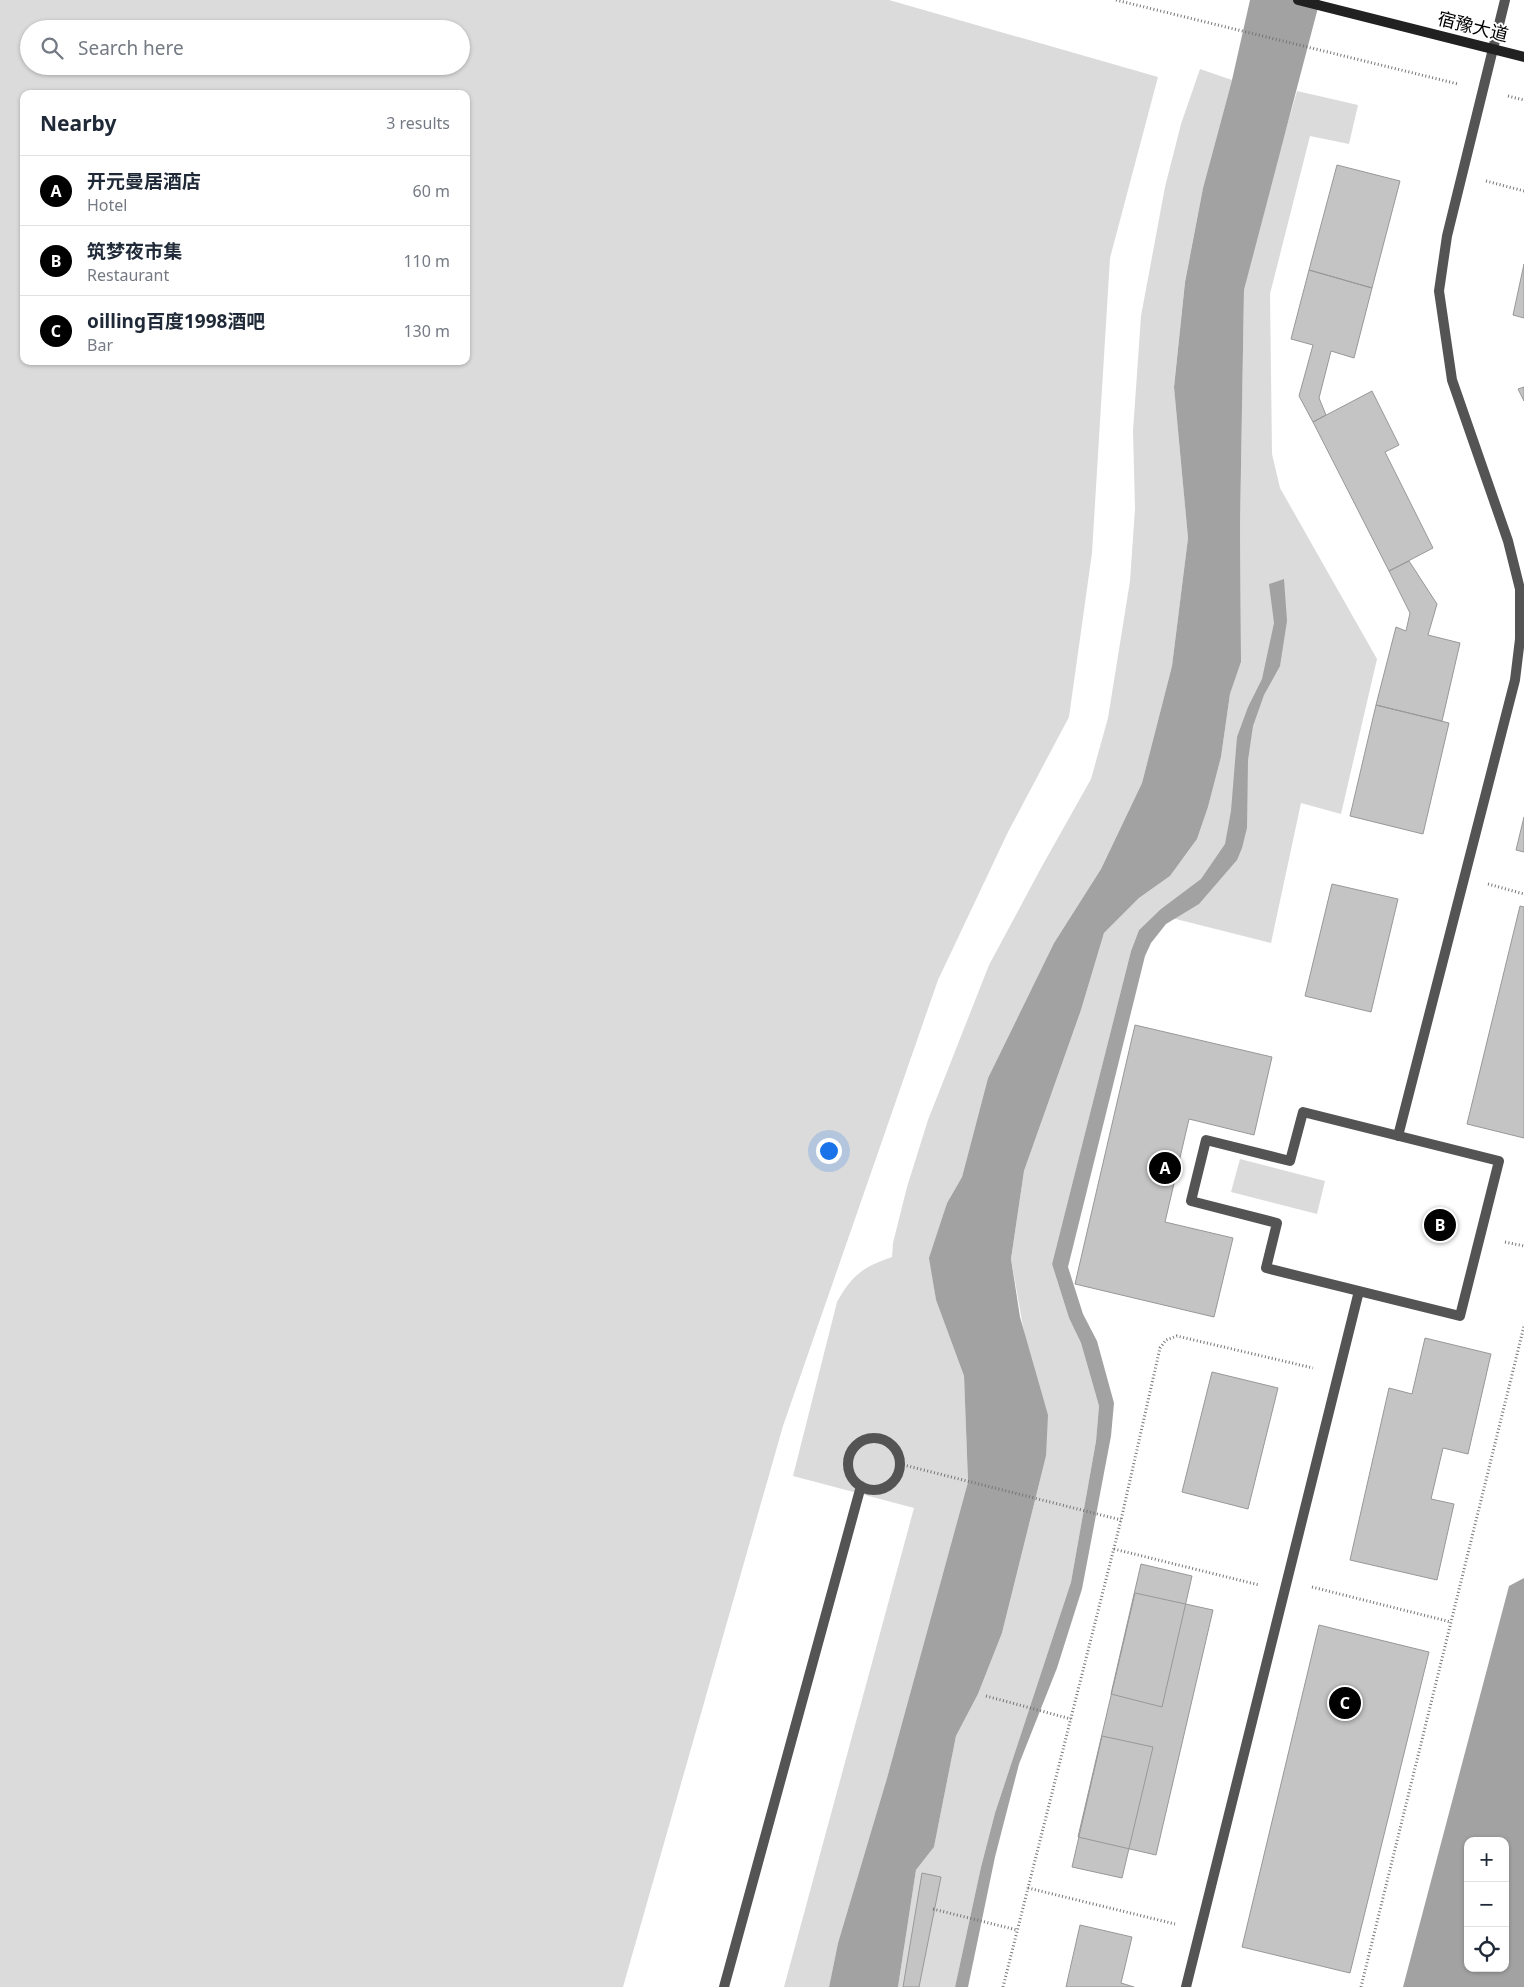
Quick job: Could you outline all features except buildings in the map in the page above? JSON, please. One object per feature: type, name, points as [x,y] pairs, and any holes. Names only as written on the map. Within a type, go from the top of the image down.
[{"type":"street","name":"宿豫大道","points":[[1298,0],[1524,57]]},
{"type":"lane","points":[[1398,1136],[1516,680],[1520,639],[1520,589],[1508,541],[1452,380],[1439,291],[1447,236],[1505,0]]},
{"type":"lane","points":[[1303,1112],[1499,1161],[1460,1316],[1359,1291],[1266,1268],[1277,1223],[1191,1201],[1206,1140],[1290,1161],[1303,1112]]},
{"type":"lane","points":[[1186,1987],[1359,1291]]},
{"type":"lane","points":[[871,1439],[887,1442],[894,1448],[899,1455],[900,1464],[898,1473],[887,1487],[869,1490],[861,1486],[850,1475],[848,1459],[851,1452],[863,1441],[871,1439]]},
{"type":"lane","points":[[724,1987],[861,1486]]},
{"type":"path","points":[[1116,0],[1524,100]]},
{"type":"path","points":[[1462,174],[1524,192]]},
{"type":"path","points":[[1464,878],[1524,894]]},
{"type":"path","points":[[1361,1987],[1524,1326]]},
{"type":"path","points":[[1003,1987],[1114,1549],[1160,1348],[1166,1340],[1177,1336],[1338,1374]]},
{"type":"path","points":[[900,1464],[1121,1520]]},
{"type":"path","points":[[1114,1549],[1284,1592]]},
{"type":"path","points":[[1287,1581],[1451,1622]]},
{"type":"path","points":[[986,1696],[1071,1719]]},
{"type":"path","points":[[1028,1888],[1200,1930]]},
{"type":"path","points":[[932,1909],[1017,1930]]},
{"type":"shaded area","points":[[0,0],[889,0],[1158,77],[1110,258],[1092,553],[1069,717],[1008,832],[938,980],[783,1426],[623,1987],[0,1987]]},
{"type":"shaded area","points":[[1250,0],[1320,0],[1244,290],[1240,527],[1241,662],[1230,694],[1221,757],[1208,807],[1197,839],[1170,876],[1139,898],[1104,933],[1081,1010],[1024,1171],[1011,1259],[1020,1317],[1048,1415],[1046,1456],[1002,1633],[978,1694],[956,1736],[934,1847],[916,1870],[898,1987],[829,1987],[838,1943],[887,1778],[968,1482],[964,1376],[936,1300],[929,1258],[947,1203],[962,1177],[988,1078],[1054,943],[1101,869],[1142,783],[1172,666],[1188,538],[1174,387],[1185,282],[1203,188],[1232,80]]},
{"type":"shaded area","points":[[1200,69],[1232,80],[1203,188],[1185,281],[1174,386],[1188,538],[1172,666],[1142,783],[1101,869],[1054,943],[988,1078],[962,1177],[947,1203],[930,1258],[936,1300],[964,1376],[968,1482],[887,1778],[838,1943],[829,1987],[784,1987],[914,1508],[793,1476],[837,1302],[848,1285],[859,1273],[873,1264],[892,1257],[893,1243],[907,1187],[928,1120],[989,965],[1091,779],[1108,718],[1130,581],[1135,509],[1133,431],[1141,316],[1165,187],[1181,124]]},
{"type":"shaded area","points":[[1297,91],[1358,105],[1349,144],[1310,136],[1270,294],[1272,454],[1280,488],[1377,659],[1341,814],[1301,803],[1271,943],[1156,914],[1139,930],[1131,951],[1052,1264],[1069,1318],[1081,1343],[1099,1406],[1096,1441],[1071,1582],[995,1813],[981,1867],[955,1987],[898,1987],[916,1870],[934,1847],[956,1736],[978,1694],[1002,1633],[1046,1456],[1011,1259],[1024,1171],[1081,1010],[1104,933],[1139,898],[1170,876],[1197,839],[1208,807],[1221,757],[1230,694],[1241,662],[1240,527],[1244,290],[1267,196]]},
{"type":"shaded area","points":[[1284,579],[1287,621],[1280,666],[1264,695],[1253,726],[1248,760],[1247,828],[1242,848],[1237,860],[1199,904],[1166,924],[1151,943],[1145,956],[1068,1267],[1083,1314],[1097,1341],[1114,1403],[1111,1436],[1082,1589],[1057,1668],[1019,1764],[995,1857],[968,1987],[955,1987],[981,1867],[995,1813],[1071,1582],[1096,1441],[1099,1406],[1081,1343],[1069,1318],[1052,1264],[1131,951],[1139,930],[1161,909],[1201,879],[1225,844],[1231,811],[1237,737],[1248,707],[1262,679],[1274,623],[1269,584]]},
{"type":"shaded area","points":[[1240,1159],[1325,1181],[1317,1214],[1231,1192]]},
{"type":"shaded area","points":[[1524,1578],[1524,1987],[1403,1987],[1509,1586]]},
{"type":"place","name":"开元曼居酒店","points":[[1165,1168]]},
{"type":"place","name":"筑梦夜市集","points":[[1440,1225]]},
{"type":"place","name":"oilling百度1998酒吧","points":[[1345,1703]]}]
